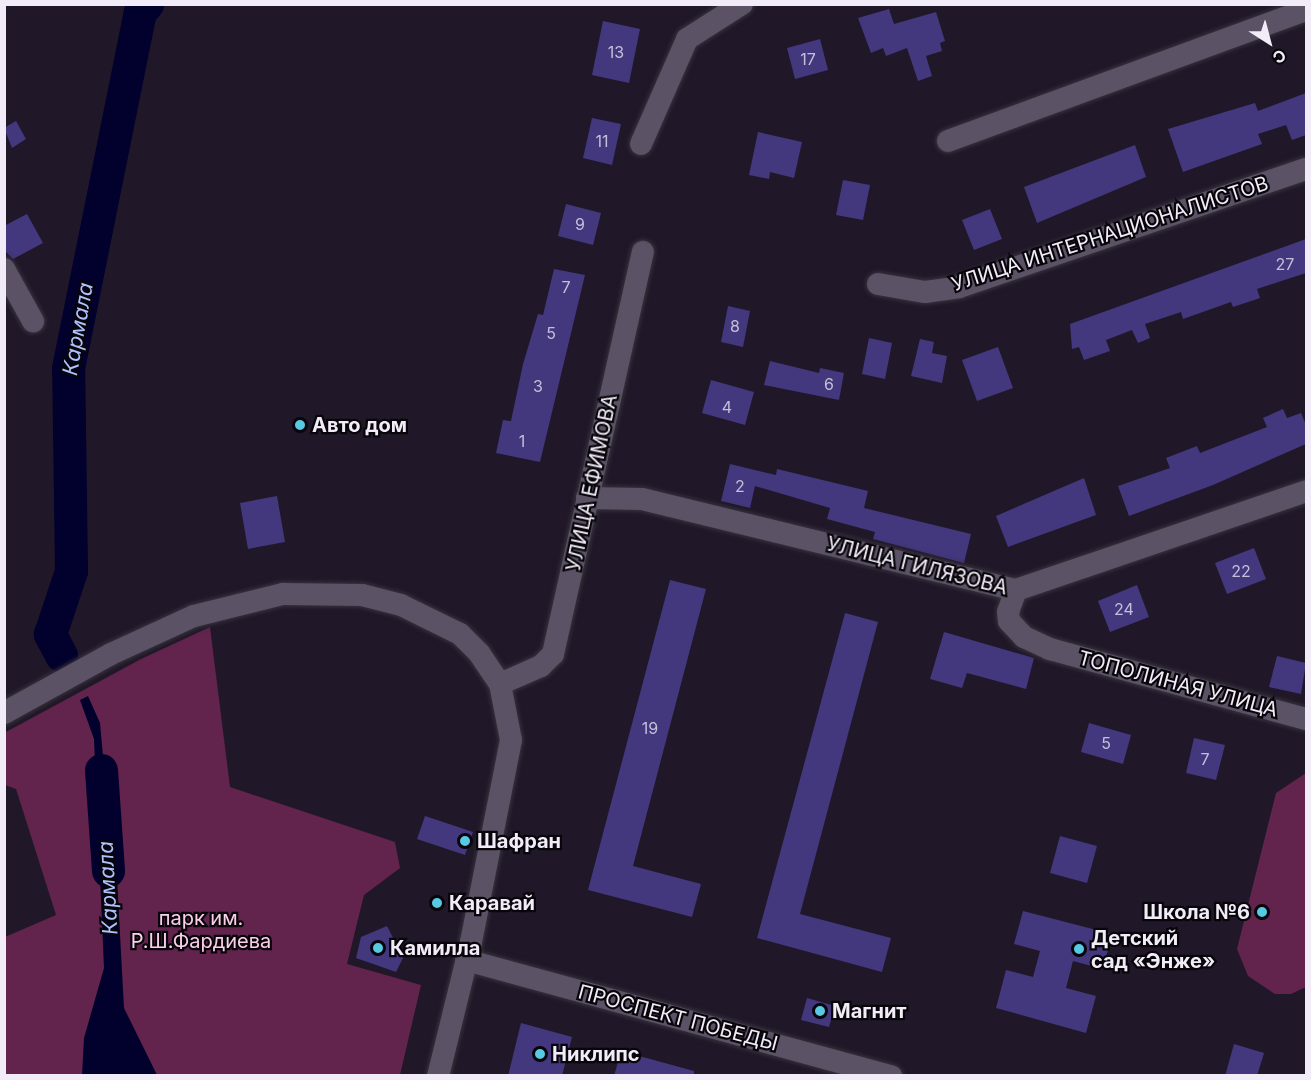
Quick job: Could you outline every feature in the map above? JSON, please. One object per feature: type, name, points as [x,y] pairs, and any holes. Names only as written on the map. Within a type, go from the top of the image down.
[{"type":"street","points":[[641,144],[687,39],[742,4]]},
{"type":"street","points":[[948,141],[1306,10]]},
{"type":"street","name":"УЛИЦА ИНТЕРНАЦИОНАЛИСТОВ","points":[[878,284],[926,292],[959,287],[1306,169]]},
{"type":"street","name":"УЛИЦА ЕФИМОВА","points":[[500,684],[541,666],[553,654],[643,252]]},
{"type":"street","points":[[4,269],[33,321]]},
{"type":"street","name":"УЛИЦА ГИЛЯЗОВА","points":[[587,498],[642,499],[1016,590],[1306,491]]},
{"type":"street","name":"ТОПОЛИНАЯ УЛИЦА","points":[[1016,590],[1008,612],[1009,621],[1024,637],[1050,649],[1306,719]]},
{"type":"street","points":[[4,713],[111,654],[194,616],[243,601],[282,594],[362,595],[401,605],[459,634],[479,653],[500,684],[510,725],[509,754],[466,960],[438,1076]]},
{"type":"street","name":"ПРОСПЕКТ ПОБЕДЫ","points":[[466,960],[891,1076]]},
{"type":"green space","name":"парк им. Р.Ш.Фардиева","points":[[210,627],[230,787],[395,842],[400,868],[364,895],[347,964],[421,985],[400,1075],[5,1075],[5,937],[56,915],[16,789],[5,785],[4,733],[141,659]]},
{"type":"green space","points":[[1306,773],[1306,987],[1291,994],[1275,994],[1248,976],[1237,949],[1276,793]]},
{"type":"water","points":[[88,696],[100,723],[108,811],[100,824],[110,835],[117,879],[124,1008],[157,1075],[82,1075],[84,1038],[104,968],[94,739],[80,700]]},
{"type":"building","points":[[889,9],[894,24],[936,12],[945,41],[940,43],[942,51],[926,56],[932,76],[918,81],[907,48],[886,56],[883,48],[871,53],[858,18]]},
{"type":"building","points":[[603,21],[640,29],[629,83],[592,75]]},
{"type":"building","points":[[820,39],[828,70],[795,79],[787,48]]},
{"type":"building","points":[[1306,93],[1306,135],[1292,140],[1286,125],[1258,134],[1262,144],[1183,172],[1168,129],[1255,103],[1258,111]]},
{"type":"building","points":[[592,118],[621,124],[612,165],[583,158]]},
{"type":"building","points":[[16,121],[26,139],[12,148],[4,128]]},
{"type":"building","points":[[758,132],[802,142],[794,178],[770,172],[769,179],[749,175]]},
{"type":"building","points":[[1135,145],[1146,177],[1037,223],[1024,187]]},
{"type":"building","points":[[843,180],[870,185],[863,220],[836,215]]},
{"type":"building","points":[[566,204],[601,213],[593,245],[558,236]]},
{"type":"building","points":[[990,209],[1002,239],[974,250],[962,220]]},
{"type":"building","points":[[27,214],[43,243],[13,259],[4,250],[4,226]]},
{"type":"building","points":[[1306,239],[1306,273],[1257,289],[1260,298],[1233,307],[1231,302],[1183,319],[1181,312],[1145,324],[1150,338],[1138,343],[1132,330],[1106,340],[1110,351],[1084,360],[1079,347],[1072,349],[1070,324]]},
{"type":"building","points":[[554,269],[585,275],[540,462],[496,453],[503,420],[511,421],[523,364],[538,314],[543,315]]},
{"type":"building","points":[[728,306],[750,311],[743,347],[721,342]]},
{"type":"building","points":[[869,338],[892,343],[885,379],[862,374]]},
{"type":"building","points":[[920,339],[934,342],[932,353],[947,356],[942,383],[911,376]]},
{"type":"building","points":[[998,347],[1013,388],[977,401],[962,360]]},
{"type":"building","points":[[770,361],[819,373],[820,368],[844,373],[839,400],[764,385]]},
{"type":"building","points":[[711,380],[754,392],[745,425],[702,413]]},
{"type":"building","points":[[1283,409],[1287,418],[1301,413],[1306,425],[1306,444],[1213,485],[1129,516],[1118,486],[1170,468],[1166,458],[1197,446],[1200,453],[1267,427],[1263,418]]},
{"type":"building","points":[[730,464],[776,475],[777,469],[868,491],[864,508],[971,534],[964,563],[873,539],[875,532],[827,519],[830,508],[755,486],[750,508],[721,501]]},
{"type":"building","points":[[1084,478],[1096,515],[1008,547],[996,516]]},
{"type":"building","points":[[277,496],[285,542],[248,549],[240,503]]},
{"type":"building","points":[[1254,548],[1266,579],[1227,594],[1215,563]]},
{"type":"building","points":[[670,580],[706,589],[633,866],[701,884],[692,917],[588,890]]},
{"type":"building","points":[[1137,585],[1149,617],[1110,632],[1098,601]]},
{"type":"building","points":[[845,613],[878,622],[800,914],[891,938],[882,972],[757,938]]},
{"type":"building","points":[[944,632],[1034,658],[1026,689],[967,673],[962,688],[930,679]]},
{"type":"building","points":[[1277,656],[1306,663],[1301,694],[1269,687]]},
{"type":"building","points":[[1089,723],[1131,735],[1123,764],[1081,752]]},
{"type":"building","points":[[1194,738],[1225,745],[1216,780],[1186,773]]},
{"type":"building","points":[[425,816],[473,832],[465,855],[417,839]]},
{"type":"building","points":[[1060,836],[1097,846],[1087,883],[1050,873]]},
{"type":"building","points":[[1023,911],[1112,934],[1103,969],[1073,961],[1066,988],[1096,996],[1086,1033],[996,1008],[1006,970],[1033,977],[1040,951],[1014,944]]},
{"type":"building","name":"Камилла","points":[[387,926],[403,958],[396,972],[356,958],[361,937]]},
{"type":"building","points":[[807,998],[835,1006],[829,1027],[801,1020]]},
{"type":"building","points":[[521,1023],[572,1037],[562,1076],[508,1076]]},
{"type":"building","points":[[1234,1044],[1264,1053],[1257,1076],[1225,1076]]},
{"type":"building","points":[[621,1051],[694,1071],[694,1076],[614,1076]]},
{"type":"waterway","name":"Кармала","points":[[61,655],[50,634],[71,571],[68,368],[140,12],[147,4]]},
{"type":"waterway","name":"Кармала","points":[[101,770],[108,871]]},
{"type":"place","name":"Авто дом","points":[[300,425]]},
{"type":"place","name":"Шафран","points":[[465,841]]},
{"type":"place","name":"Каравай","points":[[437,903]]},
{"type":"place","name":"Школа №6","points":[[1262,912]]},
{"type":"place","name":"Камилла","points":[[378,948]]},
{"type":"place","name":"Детский сад «Энже»","points":[[1079,949]]},
{"type":"place","name":"Магнит","points":[[820,1011]]},
{"type":"place","name":"Никлипс","points":[[540,1054]]}]
